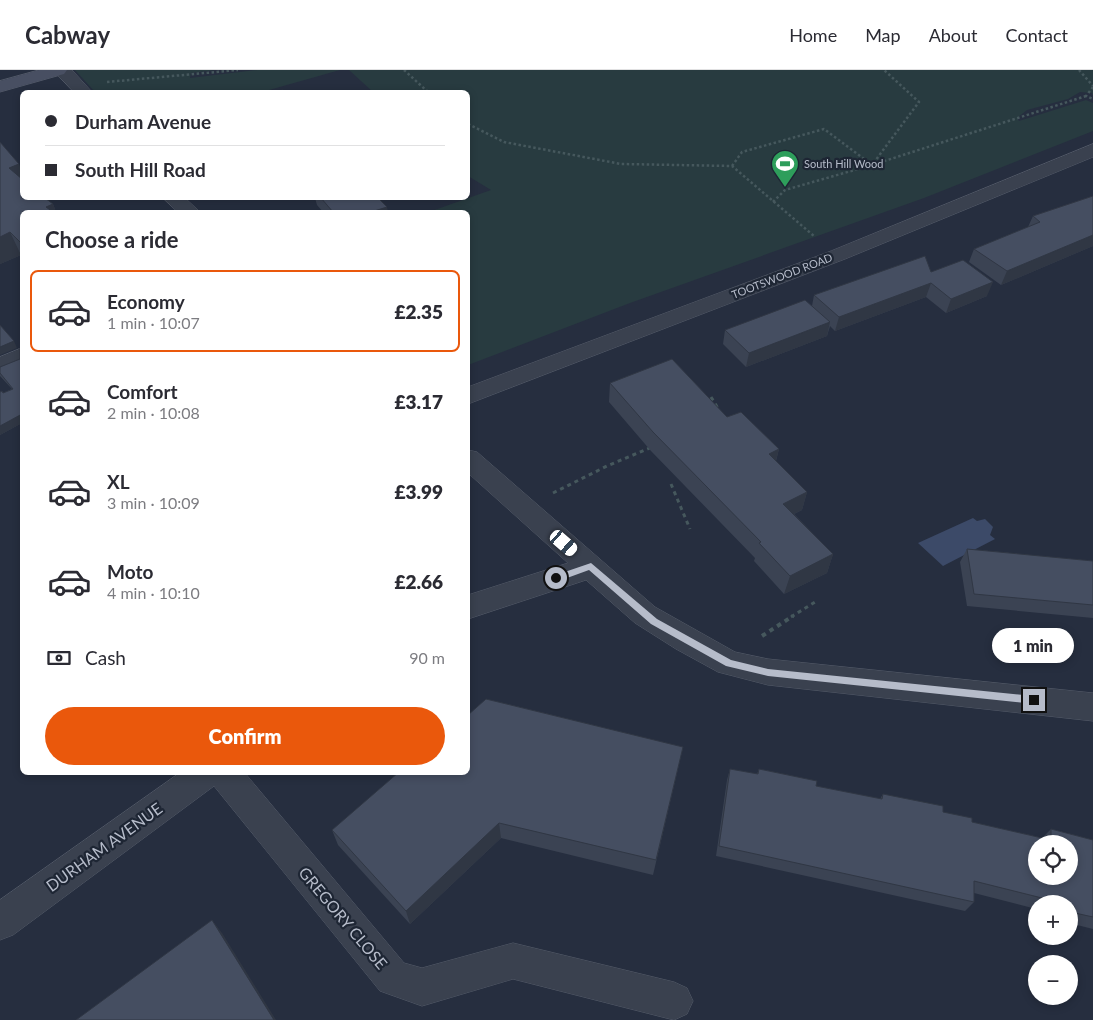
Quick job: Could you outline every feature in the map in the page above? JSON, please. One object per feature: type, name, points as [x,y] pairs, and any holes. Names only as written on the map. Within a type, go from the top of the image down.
[{"type":"main road","points":[[0,88],[58,70]]},
{"type":"street","points":[[62,70],[80,89]]},
{"type":"street","name":"TOOTSWOOD ROAD","points":[[470,395],[838,255],[1093,150]]},
{"type":"street","points":[[175,200],[187,210]]},
{"type":"street","points":[[0,366],[20,357]]},
{"type":"street","points":[[470,460],[650,618],[724,660],[768,672],[1093,706]]},
{"type":"street","points":[[470,606],[591,567]]},
{"type":"street","name":"DURHAM AVENUE","points":[[0,922],[204,775]]},
{"type":"street","name":"GREGORY CLOSE","points":[[225,775],[393,978],[422,987],[514,961],[674,1001]]},
{"type":"path","points":[[80,89],[238,70]]},
{"type":"path","points":[[404,70],[426,90]]},
{"type":"path","points":[[872,165],[919,102],[884,70]]},
{"type":"path","points":[[1079,70],[1093,87],[1086,96]]},
{"type":"path","points":[[773,202],[785,190],[872,165],[1086,96],[1093,98]]},
{"type":"path","points":[[470,125],[504,142],[621,164],[732,166],[838,255]]},
{"type":"path","points":[[732,166],[742,152],[824,129],[872,165]]},
{"type":"path","points":[[711,397],[720,412]]},
{"type":"path","points":[[523,508],[607,466],[661,444]]},
{"type":"path","points":[[671,484],[690,529]]},
{"type":"path","points":[[724,660],[815,602]]},
{"type":"green space","points":[[75,70],[216,70],[191,73],[190,78],[257,70],[340,70],[269,90],[93,90]]},
{"type":"green space","points":[[349,70],[1093,70],[1093,96],[1092,93],[1080,92],[1068,99],[1027,110],[1017,118],[1019,121],[1086,100],[1093,103],[1093,131],[924,198],[630,303],[470,364],[470,210],[435,210],[463,200],[470,200],[470,197],[491,190],[470,177],[470,90],[371,90]]},
{"type":"water","points":[[973,518],[977,521],[985,519],[993,527],[990,535],[995,539],[943,566],[918,543]]},
{"type":"building","points":[[0,142],[19,164],[9,168],[20,177],[20,200],[48,200],[53,204],[46,207],[50,210],[20,210],[20,242],[10,232],[0,237]]},
{"type":"building","points":[[1093,196],[1093,235],[1007,271],[974,249],[1040,222],[1033,216]]},
{"type":"building","points":[[323,200],[380,200],[387,207],[377,210],[331,210]]},
{"type":"building","points":[[925,256],[931,272],[963,260],[993,282],[951,299],[931,283],[839,317],[814,295]]},
{"type":"building","points":[[805,300],[830,322],[749,353],[725,330]]},
{"type":"building","points":[[0,325],[14,341],[0,347]]},
{"type":"building","points":[[20,359],[20,415],[0,426],[0,392],[2,391],[3,393],[13,389],[0,373],[0,367]]},
{"type":"building","points":[[672,359],[727,417],[741,412],[779,449],[769,454],[807,492],[783,504],[833,554],[790,576],[759,543],[761,542],[653,432],[610,383]]},
{"type":"building","points":[[967,549],[1093,561],[1093,605],[974,594]]},
{"type":"building","points":[[486,699],[683,747],[656,860],[499,823],[406,911],[332,830],[396,775],[470,775],[470,713]]},
{"type":"building","points":[[730,769],[758,774],[759,769],[817,781],[816,786],[882,799],[883,794],[943,806],[943,812],[972,818],[972,822],[1029,835],[1028,885],[1078,885],[1078,836],[1093,840],[1093,917],[1078,914],[1078,895],[1030,895],[974,881],[974,902],[719,846]]},
{"type":"building","points":[[1051,829],[1074,835],[1051,835]]},
{"type":"building","points":[[212,920],[274,1020],[76,1020]]},
{"type":"place","name":"South Hill Wood","points":[[785,188]]},
{"type":"route","points":[[556,578],[591,567],[654,622],[729,663],[768,672],[1034,700]]}]
